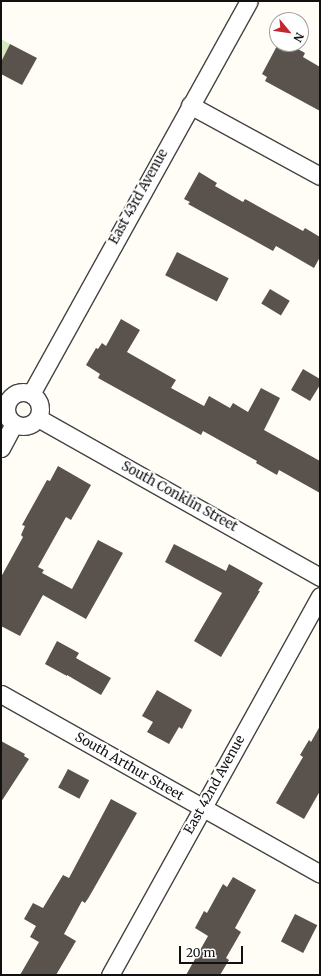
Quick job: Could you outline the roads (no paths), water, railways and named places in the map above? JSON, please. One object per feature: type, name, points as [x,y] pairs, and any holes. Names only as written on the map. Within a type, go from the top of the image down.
[{"type":"street","name":"East 43rd Avenue","points":[[31,394],[249,1]]},
{"type":"street","points":[[190,105],[320,176]]},
{"type":"street","points":[[19,393],[31,394],[38,402],[40,413],[38,418],[30,425],[25,426],[14,424],[6,415],[5,399],[19,393]]},
{"type":"street","name":"South Conklin Street","points":[[38,418],[320,577]]},
{"type":"street","points":[[1,448],[14,424]]},
{"type":"street","name":"East 42nd Avenue","points":[[110,975],[320,596]]},
{"type":"street","name":"South Arthur Street","points":[[1,694],[320,874]]}]
